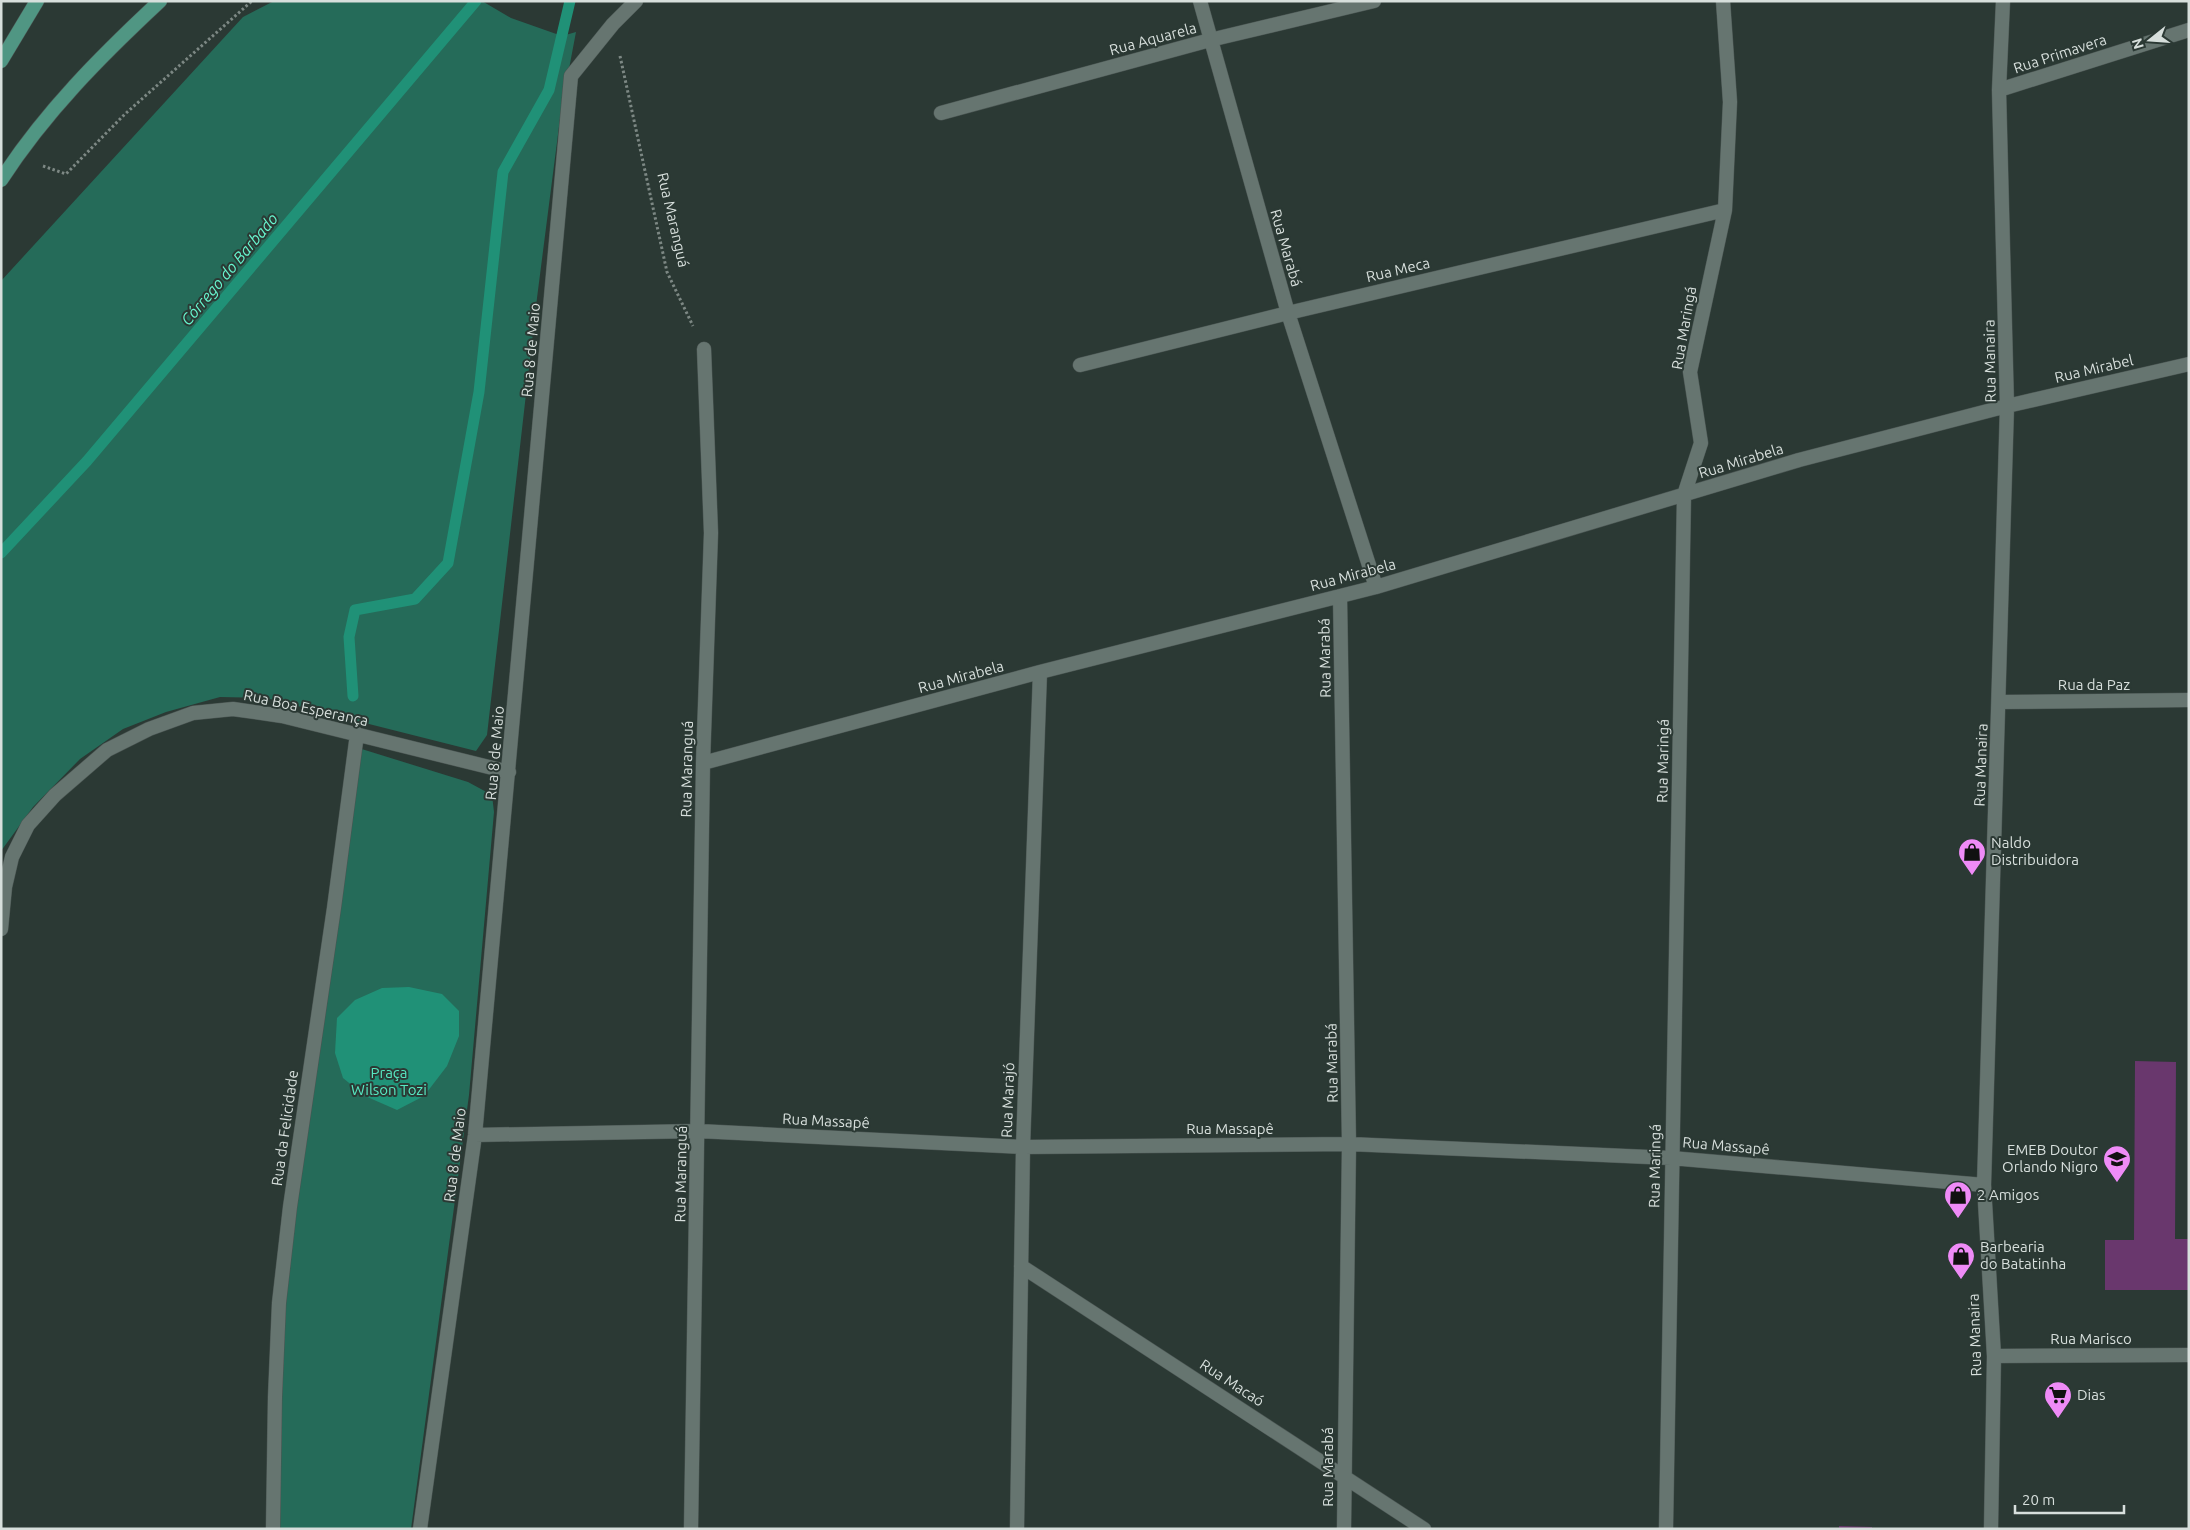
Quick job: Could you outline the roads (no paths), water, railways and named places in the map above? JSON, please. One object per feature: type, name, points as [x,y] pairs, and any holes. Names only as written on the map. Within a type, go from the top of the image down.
[{"type":"main road","points":[[1,61],[37,1]]},
{"type":"main road","points":[[1,180],[17,156],[80,79],[107,50],[160,1]]},
{"type":"street","name":"Rua 8 de Maio","points":[[420,1529],[475,1135],[572,76],[613,24],[636,1]]},
{"type":"street","name":"Rua Marabá","points":[[1200,1],[1288,313],[1376,587]]},
{"type":"street","name":"Rua Aquarela","points":[[941,113],[1210,40],[1374,1]]},
{"type":"street","name":"Rua Maringá","points":[[1666,1529],[1684,496],[1701,443],[1690,372],[1725,210],[1730,102],[1723,1]]},
{"type":"street","name":"Rua Manaira","points":[[1991,1529],[1994,1356],[1984,1185],[2007,406],[1999,90],[2003,1]]},
{"type":"street","name":"Rua Primavera","points":[[1999,90],[2189,30]]},
{"type":"street","name":"Rua Meca","points":[[1080,365],[1288,313],[1725,210]]},
{"type":"street","name":"Rua Maranguá","points":[[692,1529],[703,763],[711,533],[704,349]]},
{"type":"street","name":"Rua Mirabel","points":[[2007,406],[2189,364]]},
{"type":"street","name":"Rua Mirabela","points":[[703,763],[1040,672],[1376,587],[1799,460],[2007,406]]},
{"type":"street","name":"Rua Marabá","points":[[1340,596],[1349,1144],[1344,1529]]},
{"type":"street","name":"Rua Marajó","points":[[1017,1529],[1023,1147],[1040,672]]},
{"type":"street","name":"Rua da Paz","points":[[1999,702],[2189,700]]},
{"type":"street","name":"Rua Boa Esperança","points":[[1,930],[5,887],[12,857],[28,825],[55,796],[107,750],[149,729],[193,714],[233,709],[282,716],[509,772]]},
{"type":"street","name":"Rua da Felicidade","points":[[273,1529],[275,1397],[280,1293],[290,1207],[334,908],[356,734]]},
{"type":"street","name":"Rua Massapê","points":[[475,1135],[698,1131],[1023,1147],[1349,1144],[1671,1158],[1984,1185]]},
{"type":"street","name":"Rua Macaó","points":[[1021,1266],[1424,1529]]},
{"type":"street","name":"Rua Marisco","points":[[1994,1356],[2189,1355]]},
{"type":"waterway","name":"Córrego do Barbado","points":[[1,553],[87,461],[476,1]]},
{"type":"waterway","points":[[353,696],[349,637],[355,610],[415,599],[448,563],[479,392],[503,172],[549,90],[570,1]]},
{"type":"place","name":"Naldo Distribuidora","points":[[1972,876]]},
{"type":"place","name":"EMEB Doutor Orlando Nigro","points":[[2117,1183]]},
{"type":"place","name":"2 Amigos","points":[[1958,1219]]},
{"type":"place","name":"Barbearia do Batatinha","points":[[1961,1280]]},
{"type":"place","name":"Dias","points":[[2058,1419]]},
{"type":"park label","name":"Praça Wilson Tozi","points":[[389,1082]]}]
